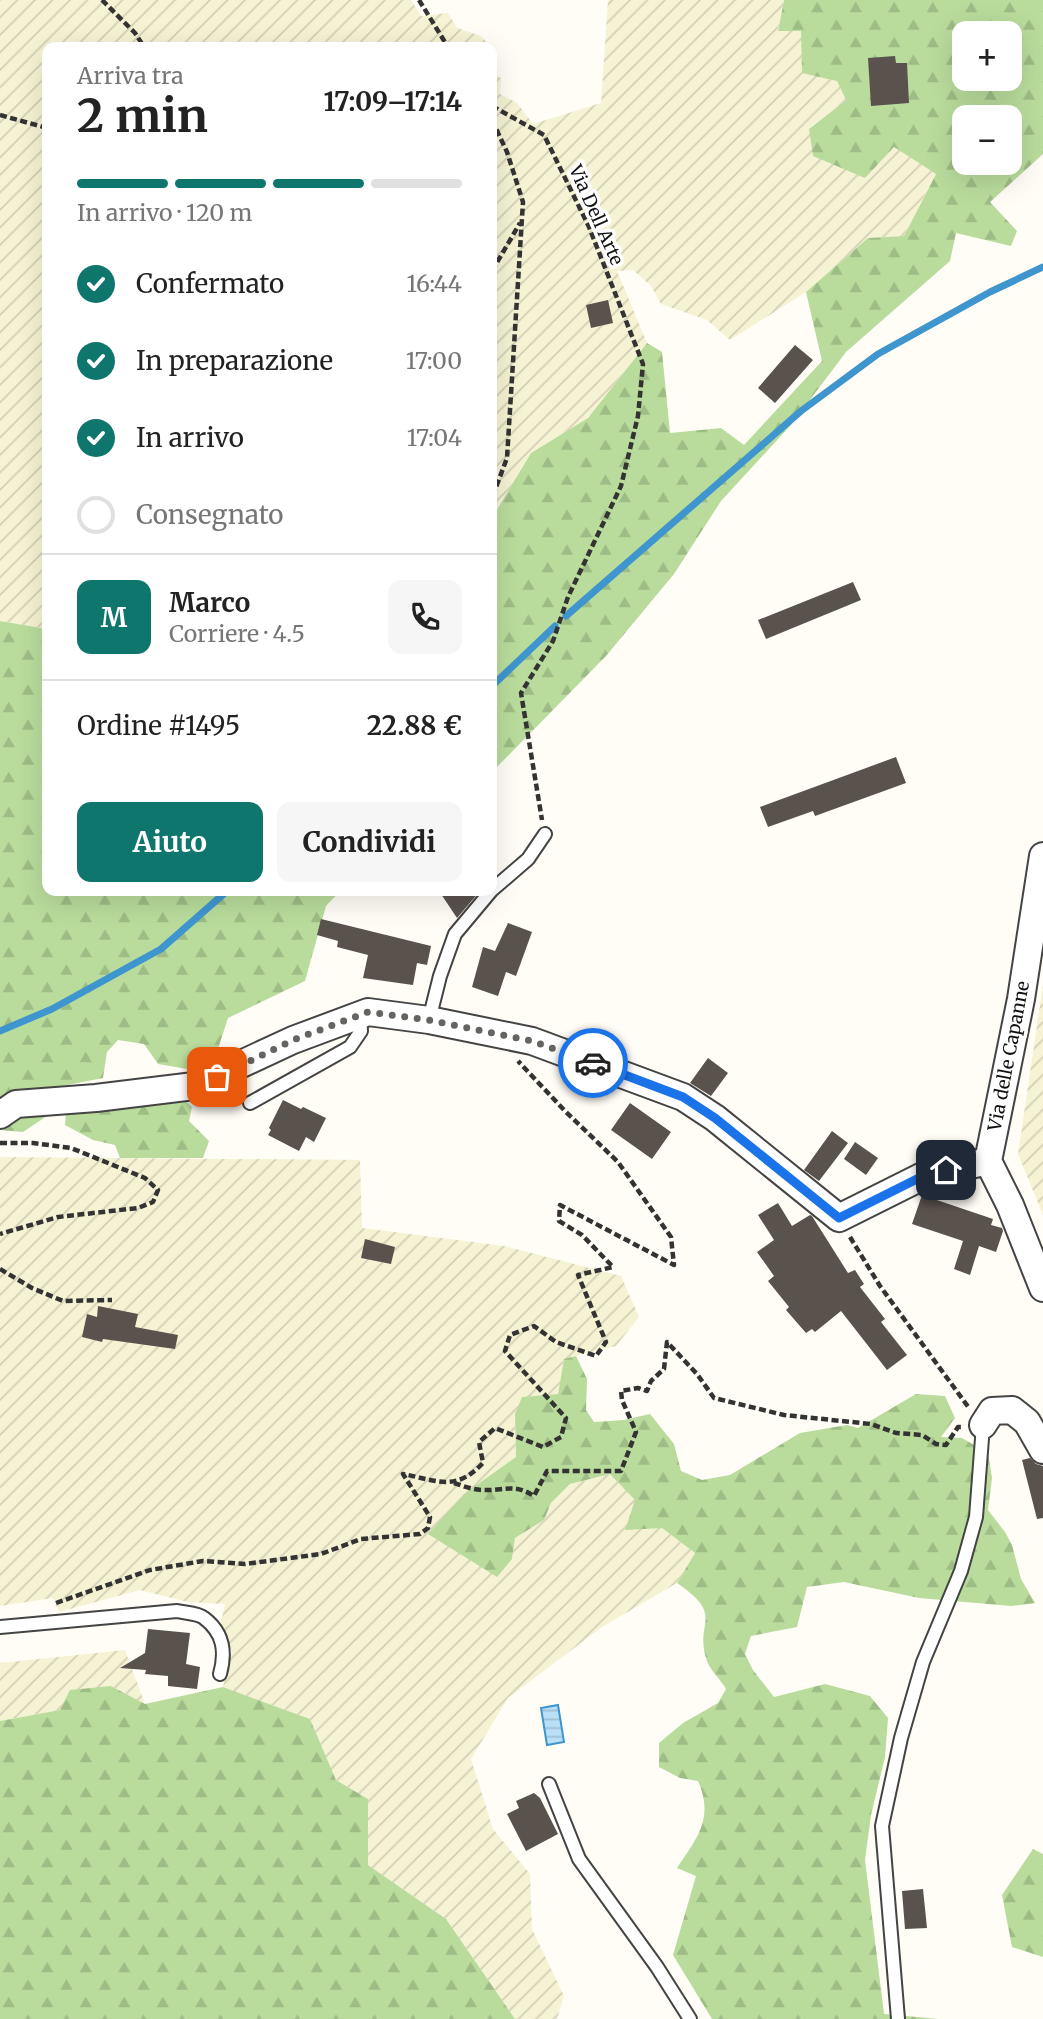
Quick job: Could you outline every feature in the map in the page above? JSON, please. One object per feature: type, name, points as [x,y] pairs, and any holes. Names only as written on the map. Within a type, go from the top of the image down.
[{"type":"street","name":"Via delle Capanne","points":[[988,1161],[1021,999],[1043,856]]},
{"type":"street","points":[[0,1115],[16,1104],[194,1086],[293,1040],[368,1012],[429,1020],[532,1041],[683,1097],[715,1118],[839,1218],[925,1175],[988,1161],[1015,1216],[1043,1288]]},
{"type":"street","points":[[983,1425],[992,1411],[1012,1410],[1027,1422],[1043,1450]]},
{"type":"lane","points":[[497,887],[528,859],[545,834]]},
{"type":"lane","points":[[429,1020],[440,976],[455,934],[488,896]]},
{"type":"lane","points":[[250,1103],[350,1047],[361,1031],[360,1015]]},
{"type":"lane","points":[[898,2019],[882,1826],[901,1738],[923,1662],[961,1571],[976,1517],[983,1425]]},
{"type":"lane","points":[[0,1627],[177,1611],[203,1616],[220,1637],[225,1655],[220,1674]]},
{"type":"lane","points":[[549,1784],[579,1859],[657,1967],[690,2019]]},
{"type":"path","points":[[102,0],[141,42]]},
{"type":"path","points":[[419,0],[445,42]]},
{"type":"path","name":"Via Dell Arte","points":[[497,109],[544,135],[589,226],[643,364],[638,416],[621,486],[568,597],[553,641],[520,693],[545,834]]},
{"type":"path","points":[[0,115],[42,127]]},
{"type":"path","points":[[497,131],[523,202],[507,458],[497,485]]},
{"type":"path","points":[[497,263],[522,220]]},
{"type":"path","points":[[454,1483],[472,1475],[484,1463],[479,1442],[495,1428],[543,1447],[561,1437],[566,1418],[505,1351],[510,1335],[534,1326],[556,1342],[596,1356],[606,1342],[578,1275],[613,1267],[582,1235],[559,1221],[560,1205],[674,1265],[671,1237],[644,1197],[618,1162],[527,1073],[508,1049],[510,1036]]},
{"type":"path","points":[[0,1143],[33,1143],[71,1148],[145,1178],[158,1190],[153,1202],[138,1208],[58,1217],[0,1234]]},
{"type":"path","points":[[839,1218],[880,1286],[950,1385],[983,1425]]},
{"type":"path","points":[[0,1269],[32,1288],[63,1301],[112,1300]]},
{"type":"path","points":[[48,1604],[150,1570],[203,1561],[245,1564],[320,1554],[361,1539],[420,1534],[428,1528],[430,1517],[403,1474],[482,1490],[524,1489],[534,1496],[547,1471],[621,1471],[636,1432],[622,1400],[621,1391],[638,1388],[647,1391],[651,1381],[664,1369],[667,1342],[697,1374],[714,1398],[784,1415],[871,1424],[896,1433],[922,1435],[936,1444],[946,1445],[958,1427],[983,1425]]},
{"type":"shaded area","points":[[0,0],[411,0],[421,16],[448,13],[457,28],[481,36],[486,42],[42,42],[42,628],[0,621]]},
{"type":"shaded area","points":[[608,0],[784,0],[778,30],[801,31],[838,81],[846,100],[809,128],[894,147],[936,173],[904,236],[868,238],[806,292],[730,340],[707,320],[661,304],[651,286],[633,270],[617,271],[647,343],[588,418],[531,453],[497,510],[497,76],[501,78],[500,94],[517,103],[533,124],[601,103]]},
{"type":"shaded area","points":[[1043,985],[1043,1215],[1018,1154]]},
{"type":"shaded area","points":[[0,1157],[360,1160],[362,1228],[504,1246],[621,1276],[639,1317],[616,1346],[564,1359],[558,1394],[515,1414],[516,1457],[494,1474],[512,1559],[515,1538],[544,1520],[551,1503],[570,1484],[611,1474],[662,1528],[695,1553],[677,1583],[602,1627],[508,1698],[471,1759],[493,1829],[530,1874],[532,1929],[564,1996],[557,2019],[515,2019],[446,1919],[368,1865],[368,1799],[336,1780],[310,1719],[223,1687],[232,1651],[220,1627],[225,1604],[188,1602],[140,1590],[59,1612],[53,1598],[0,1606]]},
{"type":"shaded area","points":[[125,1650],[145,1704],[111,1686],[60,1710],[0,1721],[0,1663]]},
{"type":"green space","points":[[784,0],[1043,0],[1043,154],[1022,173],[1022,105],[952,105],[952,175],[1020,175],[990,202],[1017,231],[1011,246],[956,233],[950,261],[846,352],[791,425],[721,501],[674,574],[606,656],[497,767],[497,510],[531,453],[588,418],[647,343],[662,352],[670,433],[721,428],[744,445],[822,361],[806,292],[868,238],[904,236],[936,174],[894,147],[865,178],[813,156],[809,129],[846,100],[837,81],[802,73],[801,31],[778,31]]},
{"type":"green space","points":[[0,621],[42,628],[42,896],[335,896],[326,906],[305,981],[228,1018],[216,1055],[187,1069],[158,1064],[144,1044],[118,1040],[107,1052],[103,1078],[47,1089],[47,1116],[23,1132],[0,1130]]},
{"type":"green space","points":[[85,1093],[180,1096],[192,1107],[189,1121],[209,1141],[203,1158],[120,1158],[115,1145],[93,1140],[65,1125],[66,1115]]},
{"type":"green space","points":[[576,1356],[587,1379],[586,1410],[594,1422],[624,1420],[650,1414],[674,1444],[681,1471],[702,1480],[730,1475],[800,1433],[847,1425],[858,1428],[916,1394],[945,1396],[955,1418],[941,1437],[962,1438],[988,1453],[992,1478],[988,1510],[1012,1545],[1021,1579],[1035,1603],[1011,1606],[919,1598],[844,1582],[807,1587],[797,1627],[751,1636],[745,1654],[753,1670],[774,1697],[825,1684],[870,1696],[888,1718],[885,1757],[871,1815],[865,1860],[884,2014],[939,2019],[712,2019],[673,1955],[696,1876],[677,1868],[697,1837],[704,1817],[704,1806],[698,1781],[680,1778],[659,1767],[659,1743],[683,1723],[718,1703],[726,1689],[707,1661],[703,1637],[705,1612],[692,1594],[677,1583],[695,1553],[662,1528],[625,1530],[635,1500],[610,1474],[570,1484],[551,1503],[544,1520],[515,1538],[512,1559],[497,1577],[428,1534],[464,1494],[516,1457],[515,1414],[522,1397],[558,1394],[564,1359]]},
{"type":"green space","points":[[111,1686],[145,1704],[223,1687],[310,1719],[336,1780],[368,1799],[368,1865],[446,1919],[515,2019],[0,2019],[0,1721],[60,1710],[70,1690]]},
{"type":"green space","points":[[1033,1849],[1043,1854],[1043,1957],[1012,1947],[1002,1895]]},
{"type":"water","points":[[558,1705],[564,1742],[547,1745],[541,1708]]},
{"type":"building","points":[[895,56],[896,63],[907,63],[909,103],[871,106],[868,58]]},
{"type":"building","points":[[608,300],[613,323],[591,328],[586,305]]},
{"type":"building","points":[[795,345],[813,360],[775,403],[758,388]]},
{"type":"building","points":[[853,582],[861,600],[766,639],[758,620]]},
{"type":"building","points":[[896,757],[906,783],[815,816],[813,811],[768,827],[760,807]]},
{"type":"building","points":[[442,896],[476,896],[457,918]]},
{"type":"building","points":[[321,919],[431,946],[427,965],[417,963],[413,985],[363,978],[368,955],[337,947],[338,941],[317,935]]},
{"type":"building","points":[[508,923],[532,932],[516,976],[506,972],[498,996],[472,987],[483,947],[495,951]]},
{"type":"building","points":[[708,1058],[728,1073],[711,1096],[690,1083]]},
{"type":"building","points":[[283,1100],[326,1118],[314,1142],[306,1137],[299,1151],[268,1135]]},
{"type":"building","points":[[630,1103],[671,1132],[652,1159],[611,1130]]},
{"type":"building","points":[[832,1131],[848,1143],[819,1181],[804,1170]]},
{"type":"building","points":[[855,1142],[878,1158],[866,1175],[844,1159]]},
{"type":"building","points":[[922,1195],[993,1219],[991,1225],[1002,1228],[1003,1231],[996,1252],[979,1246],[970,1275],[954,1269],[963,1241],[912,1224]]},
{"type":"building","points":[[778,1203],[792,1226],[812,1216],[848,1273],[855,1270],[864,1284],[860,1287],[885,1319],[881,1322],[907,1355],[887,1370],[841,1311],[815,1332],[812,1329],[806,1333],[786,1310],[789,1307],[768,1281],[774,1276],[757,1252],[774,1240],[758,1215]]},
{"type":"building","points":[[365,1239],[395,1247],[391,1264],[361,1258]]},
{"type":"building","points":[[98,1306],[138,1314],[135,1327],[178,1335],[175,1349],[103,1339],[102,1342],[82,1337],[87,1314],[97,1317]]},
{"type":"building","points":[[1030,1458],[1043,1466],[1043,1518],[1037,1519],[1022,1460]]},
{"type":"building","points":[[148,1629],[190,1633],[186,1664],[200,1667],[197,1689],[168,1686],[168,1676],[145,1674],[146,1670],[120,1668],[145,1653]]},
{"type":"building","points":[[534,1793],[540,1798],[558,1834],[526,1851],[507,1814],[519,1808],[516,1801]]},
{"type":"building","points":[[923,1889],[927,1928],[905,1929],[902,1891]]},
{"type":"waterway","points":[[566,616],[801,411],[878,354],[990,292],[1043,267]]},
{"type":"waterway","points":[[497,681],[555,626]]},
{"type":"waterway","points":[[0,1031],[52,1009],[161,949],[221,896]]},
{"type":"way so far","points":[[217,1077],[293,1040],[368,1012],[429,1020],[532,1041],[593,1063]]},
{"type":"route","points":[[593,1063],[683,1097],[715,1118],[839,1218],[925,1175],[946,1170]]}]
